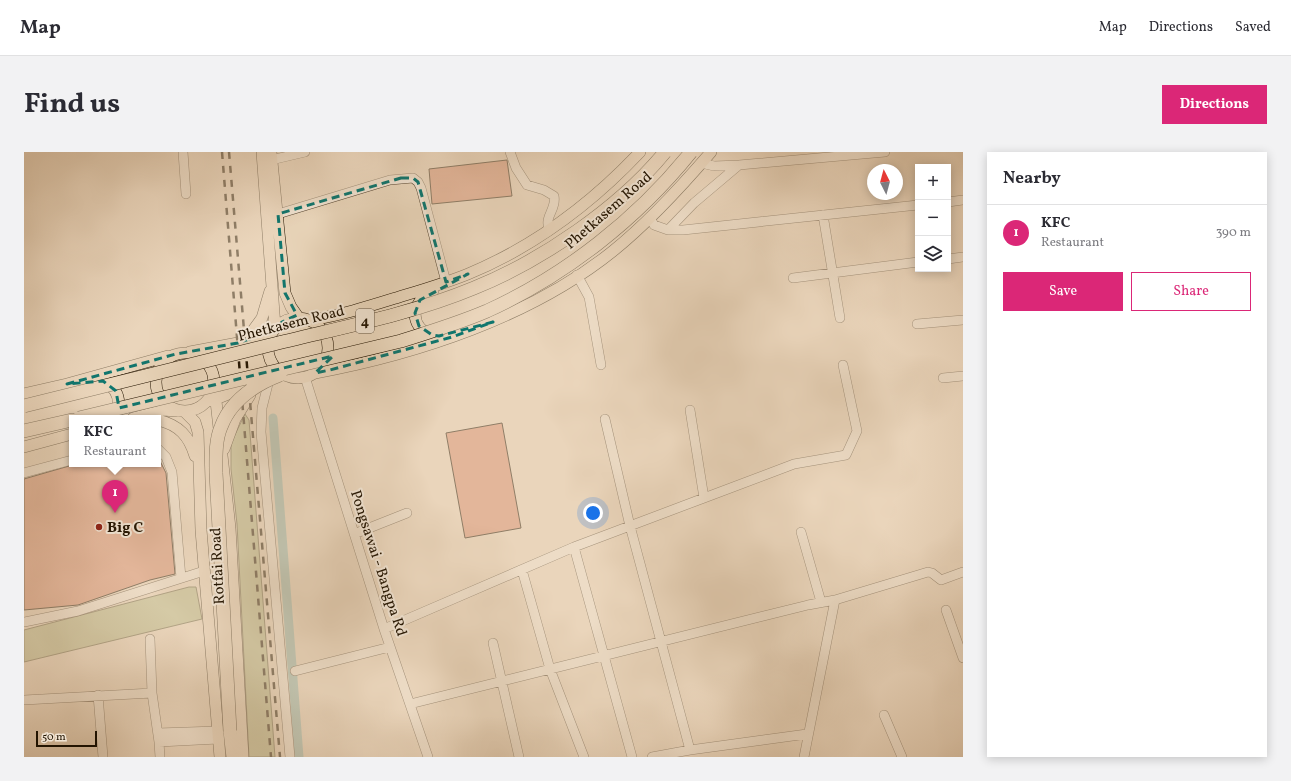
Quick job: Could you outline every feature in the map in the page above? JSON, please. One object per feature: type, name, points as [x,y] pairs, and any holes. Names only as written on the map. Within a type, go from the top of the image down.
[{"type":"highway","name":"Phetkasem Road","points":[[24,406],[396,313],[475,288],[557,244],[601,214],[633,186],[665,152]]},
{"type":"highway","name":"Phetkasem Road","points":[[92,415],[401,341],[438,330],[486,311],[536,286],[608,235],[648,200],[674,173],[691,152]]},
{"type":"highway","points":[[233,757],[222,734],[216,474],[221,427],[237,401],[246,392],[264,381],[289,372],[401,341]]},
{"type":"highway","points":[[24,431],[69,421]]},
{"type":"main road","points":[[262,152],[274,329],[267,348],[272,365],[287,376],[305,376],[325,361],[329,346],[323,331],[312,320],[298,317],[282,322],[274,329]]},
{"type":"main road","name":"4","points":[[312,320],[353,312],[446,282],[468,274],[498,260],[549,229],[588,201],[619,175],[640,152]]},
{"type":"main road","points":[[147,415],[164,410],[181,411],[200,407],[216,398],[241,389],[305,376],[411,349],[452,337],[493,322],[543,296],[612,252],[650,218],[711,152]]},
{"type":"main road","points":[[271,156],[286,292],[291,307],[298,317]]},
{"type":"main road","points":[[468,274],[425,295],[420,300],[415,313],[419,326],[432,336],[439,336],[493,322]]},
{"type":"main road","points":[[246,340],[262,318],[272,285]]},
{"type":"main road","name":"Phetkasem Road","points":[[24,394],[181,353],[207,350],[246,340],[274,329]]},
{"type":"main road","points":[[181,411],[169,407],[162,401],[157,392],[155,383],[156,373],[167,358],[181,353],[195,354],[203,359],[213,374],[214,384],[212,393],[207,401],[200,407]]},
{"type":"main road","name":"Rotfai Road","points":[[213,374],[230,528],[243,757]]},
{"type":"main road","points":[[67,384],[95,379],[110,385],[116,391],[119,399],[116,415]]},
{"type":"main road","points":[[222,454],[242,404],[264,384]]},
{"type":"main road","name":"Rotfai Road","points":[[181,411],[195,422],[197,427],[204,571],[222,734],[220,757]]},
{"type":"main road","points":[[161,421],[176,426],[188,437],[200,474]]},
{"type":"main road","points":[[24,447],[69,435]]},
{"type":"main road","points":[[201,530],[203,522],[215,515],[226,520],[230,528]]},
{"type":"street","points":[[184,152],[186,194]]},
{"type":"street","points":[[271,156],[305,152]]},
{"type":"street","points":[[510,152],[516,168],[527,185],[544,190],[554,196],[556,202],[547,219],[549,229]]},
{"type":"street","points":[[701,164],[714,166],[739,165],[884,152]]},
{"type":"street","points":[[668,230],[694,204],[739,165]]},
{"type":"street","points":[[278,214],[390,180],[413,178],[418,182],[421,188],[446,282]]},
{"type":"street","points":[[951,202],[963,200]]},
{"type":"street","points":[[650,218],[654,225],[668,230],[683,230],[915,205]]},
{"type":"street","points":[[823,215],[840,318]]},
{"type":"street","points":[[951,259],[963,257]]},
{"type":"street","points":[[793,278],[915,262]]},
{"type":"street","points":[[577,275],[589,297],[600,365]]},
{"type":"street","points":[[917,324],[963,320]]},
{"type":"street","points":[[384,629],[574,547],[794,464],[846,455],[856,431],[843,365]]},
{"type":"street","name":"Pongsawai - Bangpa Rd","points":[[305,376],[384,629],[428,757]]},
{"type":"street","points":[[943,378],[963,376]]},
{"type":"street","points":[[264,384],[262,432],[290,757]]},
{"type":"street","points":[[690,410],[704,498]]},
{"type":"street","points":[[605,419],[630,526],[690,750]]},
{"type":"street","points":[[161,452],[166,457],[172,472],[181,578]]},
{"type":"street","points":[[24,473],[69,461]]},
{"type":"street","points":[[354,534],[407,513]]},
{"type":"street","points":[[801,532],[821,602]]},
{"type":"street","points":[[574,547],[632,757]]},
{"type":"street","points":[[522,570],[550,669],[584,757]]},
{"type":"street","points":[[24,622],[78,611],[204,571]]},
{"type":"street","points":[[410,704],[821,602],[835,600],[928,572],[931,572],[941,580],[963,572]]},
{"type":"street","points":[[804,757],[807,734],[835,600]]},
{"type":"street","points":[[946,610],[963,658]]},
{"type":"street","points":[[150,639],[152,693],[160,757]]},
{"type":"street","points":[[493,643],[519,757]]},
{"type":"street","points":[[295,671],[390,647]]},
{"type":"street","points":[[24,700],[152,693]]},
{"type":"street","points":[[98,695],[103,757]]},
{"type":"street","points":[[884,715],[902,757]]},
{"type":"street","points":[[158,738],[222,734]]},
{"type":"street","points":[[652,757],[690,750],[807,734]]},
{"type":"highlighted area","points":[[401,178],[413,178],[418,182],[446,282],[468,274],[420,300],[415,313],[419,326],[432,335],[439,336],[493,322],[452,337],[330,370],[315,373],[333,356],[119,408],[116,391],[103,381],[67,384],[176,354],[238,343],[272,331],[282,322],[297,315],[285,293],[278,214]]},
{"type":"shaded area","points":[[245,414],[249,420],[275,757],[249,757],[237,524],[231,469],[231,443]]},
{"type":"shaded area","points":[[189,587],[196,587],[202,619],[24,662],[24,630]]},
{"type":"building","points":[[507,160],[512,196],[432,204],[429,169]]},
{"type":"building","points":[[502,423],[521,528],[465,538],[446,433]]},
{"type":"building","name":"Big C","points":[[161,463],[166,473],[175,574],[150,580],[78,605],[24,610],[24,479],[69,466],[161,467]]},
{"type":"waterway","points":[[273,418],[299,757]]},
{"type":"railway","points":[[222,152],[271,757]]},
{"type":"railway","points":[[229,152],[280,757]]},
{"type":"place","name":"KFC","points":[[115,513]]},
{"type":"place","name":"Big C","points":[[99,527]]}]
